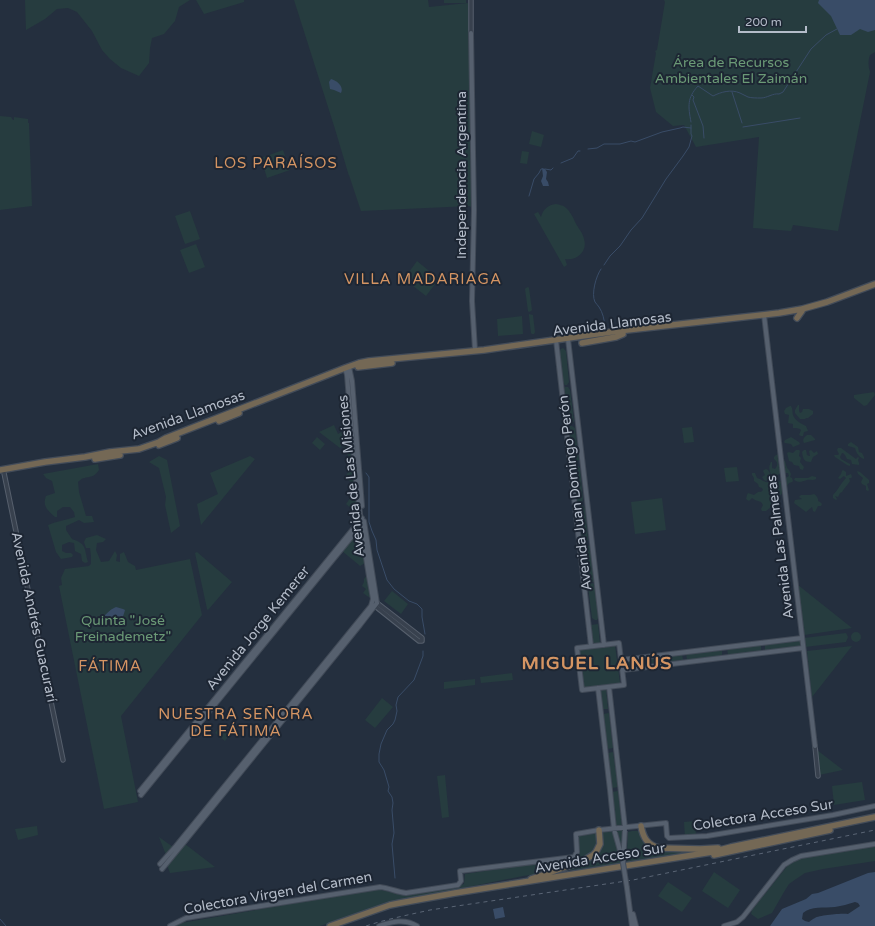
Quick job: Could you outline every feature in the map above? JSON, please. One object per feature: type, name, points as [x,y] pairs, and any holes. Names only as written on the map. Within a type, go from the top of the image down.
[{"type":"highway","name":"Avenida Llamosas","points":[[346,368],[556,342],[625,330],[764,316],[802,309],[875,286]]},
{"type":"highway","name":"Avenida Llamosas","points":[[568,340],[802,311],[875,286]]},
{"type":"highway","points":[[797,318],[802,311]]},
{"type":"highway","points":[[593,332],[601,334]]},
{"type":"highway","points":[[582,343],[616,337],[623,334]]},
{"type":"highway","name":"Avenida Llamosas","points":[[1,472],[62,459],[146,447],[355,364],[556,342]]},
{"type":"highway","points":[[1,472],[108,458],[153,448],[346,368]]},
{"type":"highway","name":"Avenida Acceso Sur","points":[[330,926],[390,905],[712,852],[875,816]]},
{"type":"highway","name":"Avenida Acceso Sur","points":[[341,926],[404,905],[712,856],[875,820]]},
{"type":"highway","points":[[642,826],[644,838],[654,847],[658,848],[700,849],[731,847]]},
{"type":"highway","points":[[520,883],[590,857],[596,852],[600,844],[599,830]]},
{"type":"main road","name":"Independencia Argentina","points":[[471,33],[474,210],[472,301],[475,350]]},
{"type":"main road","name":"Avenida Las Palmeras","points":[[764,316],[815,746]]},
{"type":"main road","name":"Avenida Juan Domingo Perón","points":[[568,340],[604,644]]},
{"type":"main road","name":"Avenida Juan Domingo Perón","points":[[556,342],[592,646]]},
{"type":"main road","name":"Avenida de Las Misiones","points":[[346,368],[351,433],[375,604]]},
{"type":"main road","name":"Avenida Jorge Kemerer","points":[[141,793],[362,520]]},
{"type":"main road","points":[[161,866],[371,606],[375,604]]},
{"type":"main road","points":[[621,660],[802,638]]},
{"type":"main road","points":[[619,643],[624,685],[582,690],[576,648],[604,644],[619,643]]},
{"type":"main road","points":[[622,670],[803,648]]},
{"type":"main road","points":[[609,687],[625,828],[623,863]]},
{"type":"main road","points":[[598,688],[614,829],[623,863],[636,926]]},
{"type":"main road","name":"Colectora Acceso Sur","points":[[642,826],[666,823],[669,838],[696,837],[833,815],[875,806]]},
{"type":"main road","points":[[599,830],[642,826]]},
{"type":"main road","name":"Colectora Vírgen del Carmen","points":[[170,926],[186,918],[380,887],[402,893],[411,893],[458,885],[461,881],[460,871],[574,857],[578,852],[576,834],[599,830]]},
{"type":"main road","points":[[724,926],[734,923],[743,917],[784,865],[792,860],[801,856],[875,844]]},
{"type":"main road","points":[[630,900],[632,926]]},
{"type":"main road","points":[[379,926],[400,921],[410,922],[417,926]]},
{"type":"street","name":"Independencia Argentina","points":[[471,0],[471,33]]},
{"type":"street","name":"Avenida Andrés Guacurarí","points":[[1,472],[63,760]]},
{"type":"street","points":[[375,604],[422,638],[422,641],[419,641],[375,604]]},
{"type":"street","name":"Avenida Las Palmeras","points":[[815,746],[818,776]]},
{"type":"green space","points":[[25,0],[190,0],[179,7],[175,21],[164,34],[152,38],[149,63],[139,76],[121,68],[110,59],[102,50],[92,31],[77,12],[68,8],[57,9],[45,19],[26,30]]},
{"type":"green space","points":[[196,0],[244,0],[244,2],[204,14]]},
{"type":"green space","points":[[294,0],[428,0],[429,7],[468,3],[473,206],[361,211]]},
{"type":"green space","points":[[444,0],[466,0],[466,3],[444,3]]},
{"type":"green space","name":"Área de Recursos Ambientales El Zaimán","points":[[664,0],[875,0],[875,52],[870,55],[869,59],[870,72],[838,231],[793,225],[791,231],[753,228],[759,137],[696,147],[684,125],[673,126],[656,112],[650,88],[656,53],[655,51],[657,50],[665,2]]},
{"type":"green space","points":[[0,116],[11,117],[13,120],[14,117],[28,119],[32,206],[0,210]]},
{"type":"green space","points":[[532,131],[544,135],[541,147],[529,144]]},
{"type":"green space","points":[[283,150],[290,170],[267,178],[261,158]]},
{"type":"green space","points":[[522,151],[529,152],[527,164],[520,163]]},
{"type":"green space","points":[[556,204],[564,206],[570,212],[583,235],[585,244],[583,252],[580,255],[573,259],[565,259],[567,265],[564,267],[534,214],[538,212],[541,217],[546,208]]},
{"type":"green space","points":[[190,211],[200,239],[185,244],[175,216]]},
{"type":"green space","points":[[196,244],[205,267],[189,273],[180,250]]},
{"type":"green space","points":[[417,261],[439,279],[426,296],[404,279]]},
{"type":"green space","points":[[528,287],[532,310],[529,312],[525,289]]},
{"type":"green space","points":[[529,314],[533,315],[534,334],[531,333]]},
{"type":"green space","points":[[522,316],[523,334],[498,336],[497,319]]},
{"type":"green space","points":[[563,348],[566,351],[569,382],[567,385],[562,383],[559,352]]},
{"type":"green space","points":[[565,387],[568,387],[570,390],[574,421],[572,424],[567,422],[563,391]]},
{"type":"green space","points":[[874,392],[875,395],[867,405],[864,406],[854,398],[854,395]]},
{"type":"green space","points":[[798,405],[800,413],[803,409],[809,409],[813,411],[813,414],[808,418],[800,419],[795,413]]},
{"type":"green space","points":[[790,406],[792,407],[795,419],[806,426],[808,431],[804,432],[803,436],[799,435],[800,429],[793,428],[793,424],[788,423],[789,415],[785,414],[784,411]]},
{"type":"green space","points":[[334,425],[338,434],[349,428],[351,435],[340,448],[319,432]]},
{"type":"green space","points":[[570,426],[575,428],[579,460],[575,463],[572,461],[568,429]]},
{"type":"green space","points":[[692,427],[694,442],[684,443],[682,428]]},
{"type":"green space","points":[[807,435],[811,435],[815,440],[804,443],[803,441]]},
{"type":"green space","points":[[317,437],[325,444],[320,450],[312,443]]},
{"type":"green space","points":[[791,437],[800,444],[793,447],[791,444],[784,442]]},
{"type":"green space","points":[[349,441],[351,442],[352,457],[343,451],[343,448]]},
{"type":"green space","points":[[851,442],[858,447],[859,452],[862,453],[864,459],[858,455],[855,448],[848,446]]},
{"type":"green space","points":[[838,448],[841,448],[856,459],[858,457],[859,465],[852,464],[851,460],[847,459],[843,453],[840,457],[841,459],[850,464],[850,466],[835,457],[834,455],[839,454],[837,450]]},
{"type":"green space","points":[[796,450],[800,451],[799,456],[801,458],[800,462],[804,467],[803,470],[800,469],[799,466],[794,465],[789,461],[787,453],[793,453]]},
{"type":"green space","points":[[806,450],[807,455],[809,456],[809,451],[811,450],[814,453],[817,451],[818,454],[813,457],[811,462],[807,461],[804,460],[803,457],[802,452]]},
{"type":"green space","points":[[779,454],[781,458],[778,464],[781,473],[774,477],[770,472],[770,466],[772,462],[772,468],[775,469],[777,464],[774,457]]},
{"type":"green space","points":[[159,456],[167,460],[180,526],[171,533],[165,505],[166,497],[159,468],[149,462]]},
{"type":"green space","points":[[250,456],[255,459],[201,525],[197,504],[218,494],[210,473]]},
{"type":"green space","points":[[783,460],[785,461],[791,474],[790,477],[793,481],[787,486],[784,479],[789,476],[788,473],[785,473],[782,469]]},
{"type":"green space","points":[[353,463],[355,483],[353,484],[345,477]]},
{"type":"green space","points":[[98,464],[99,470],[94,475],[83,478],[78,482],[79,492],[86,516],[92,516],[94,522],[84,523],[79,520],[66,526],[66,530],[72,539],[83,545],[88,562],[85,563],[82,561],[81,554],[75,551],[74,543],[69,542],[62,545],[62,551],[73,555],[72,557],[61,559],[56,552],[48,525],[75,517],[74,512],[70,507],[63,507],[57,511],[57,517],[55,517],[48,510],[45,505],[46,496],[55,493],[52,481],[46,478],[43,474]]},
{"type":"green space","points":[[577,465],[580,468],[583,499],[582,502],[579,503],[577,500],[573,469]]},
{"type":"green space","points":[[737,467],[739,481],[726,482],[724,468]]},
{"type":"green space","points":[[766,469],[770,473],[766,481],[762,477],[765,475],[763,471]]},
{"type":"green space","points":[[843,470],[846,472],[846,476],[851,474],[852,477],[849,478],[850,481],[838,497],[835,496],[837,499],[836,500],[833,498],[833,495],[846,478],[844,476],[840,479],[838,478]]},
{"type":"green space","points":[[857,471],[869,480],[869,483],[867,484],[868,491],[866,490],[866,486],[861,482],[863,478]]},
{"type":"green space","points":[[752,473],[755,473],[757,478],[765,482],[780,481],[783,484],[781,495],[773,493],[771,496],[775,501],[775,504],[766,511],[762,511],[761,509],[763,505],[761,502],[752,498],[749,501],[746,499],[748,493],[754,495],[763,490],[754,481]]},
{"type":"green space","points":[[812,476],[816,477],[816,479],[800,482],[794,480],[795,478],[808,478]]},
{"type":"green space","points":[[355,488],[357,509],[354,511],[346,504]]},
{"type":"green space","points":[[814,494],[818,501],[822,504],[821,506],[818,506],[815,512],[813,511],[812,507],[806,512],[794,503],[795,500],[802,499],[799,497],[801,495]]},
{"type":"green space","points":[[662,498],[666,530],[635,534],[631,502]]},
{"type":"green space","points":[[582,505],[585,508],[588,539],[587,542],[584,543],[582,540],[578,509]]},
{"type":"green space","points":[[354,534],[359,535],[361,538],[365,563],[360,566],[342,551]]},
{"type":"green space","name":"Quinta \"José Freinademetz\"","points":[[97,535],[106,539],[103,542],[97,543],[96,550],[101,562],[109,561],[115,551],[117,555],[116,561],[120,562],[120,554],[124,552],[128,562],[135,566],[136,570],[190,559],[202,615],[121,716],[138,802],[104,809],[59,586],[62,585],[61,578],[65,569],[89,566],[91,564],[90,548],[86,548],[84,542],[86,538]]},
{"type":"green space","points":[[587,545],[591,548],[594,582],[586,581],[581,548]]},
{"type":"green space","points":[[197,552],[232,582],[208,610],[195,553]]},
{"type":"green space","points":[[367,575],[373,599],[363,593],[366,589],[362,586]]},
{"type":"green space","points":[[593,583],[596,586],[599,617],[597,620],[592,618],[588,587]]},
{"type":"green space","points":[[798,585],[852,628],[804,635]]},
{"type":"green space","points":[[392,591],[408,604],[401,614],[384,601]]},
{"type":"green space","points":[[598,624],[600,644],[593,645],[591,625]]},
{"type":"green space","points":[[854,632],[858,632],[860,633],[860,641],[854,642],[851,639],[851,635]]},
{"type":"green space","points":[[846,633],[848,637],[846,642],[805,647],[803,642],[804,638]]},
{"type":"green space","points":[[800,639],[801,646],[765,651],[765,643]]},
{"type":"green space","points":[[761,644],[761,651],[728,655],[727,648]]},
{"type":"green space","points":[[615,645],[620,683],[584,688],[579,650]]},
{"type":"green space","points":[[852,646],[816,692],[812,697],[807,651]]},
{"type":"green space","points":[[722,649],[722,656],[687,660],[686,653]]},
{"type":"green space","points":[[682,654],[683,660],[648,664],[647,658]]},
{"type":"green space","points":[[643,659],[643,665],[624,667],[624,661]]},
{"type":"green space","points":[[512,673],[513,680],[481,683],[480,677]]},
{"type":"green space","points":[[475,679],[475,685],[444,689],[444,682]]},
{"type":"green space","points":[[606,689],[608,709],[603,709],[600,690]]},
{"type":"green space","points":[[382,698],[393,707],[375,728],[365,720]]},
{"type":"green space","points":[[609,713],[613,748],[607,749],[603,714]]},
{"type":"green space","points":[[220,726],[230,734],[225,741],[215,733]]},
{"type":"green space","points":[[817,750],[843,770],[819,775]]},
{"type":"green space","points":[[613,752],[618,787],[612,788],[608,753]]},
{"type":"green space","points":[[445,775],[449,817],[442,818],[437,776]]},
{"type":"green space","points":[[862,782],[865,800],[834,805],[832,786]]},
{"type":"green space","points":[[618,791],[622,826],[616,827],[612,792]]},
{"type":"green space","points":[[695,821],[696,836],[685,837],[684,822]]},
{"type":"green space","points":[[37,826],[38,835],[18,840],[15,829]]},
{"type":"green space","points":[[616,830],[623,830],[623,857]]},
{"type":"green space","points":[[613,831],[621,864],[523,876],[394,902],[320,926],[176,926],[181,923],[376,889],[405,895],[464,884],[465,874],[579,857],[577,836]]},
{"type":"green space","points":[[638,831],[643,842],[651,848],[697,852],[626,863],[628,859],[628,832]]},
{"type":"green space","points":[[159,837],[173,847],[166,855]]},
{"type":"green space","points":[[185,844],[215,867],[170,873],[167,865]]},
{"type":"green space","points":[[875,846],[875,861],[805,873],[789,884],[772,913],[758,919],[751,914],[752,910],[789,864],[794,860],[801,857]]},
{"type":"green space","points":[[714,872],[740,890],[728,908],[702,891]]},
{"type":"green space","points":[[668,882],[692,898],[682,912],[658,896]]},
{"type":"water","points":[[819,0],[875,0],[875,30],[868,32],[860,29],[851,35],[840,35],[831,16],[818,3]]},
{"type":"water","points":[[331,79],[340,84],[342,89],[341,93],[330,89],[329,82]]},
{"type":"water","points":[[542,168],[547,172],[546,179],[549,186],[543,186],[541,181],[543,176]]},
{"type":"water","points":[[116,607],[125,610],[120,622],[114,625],[101,624],[100,621],[109,611]]},
{"type":"water","points":[[875,872],[875,926],[770,926],[782,909],[806,899],[812,894],[868,873]],"holes":[[[855,902],[860,906],[848,914],[821,916],[809,922],[802,919],[803,913],[810,909],[843,906]]]},
{"type":"water","points":[[503,907],[505,917],[495,919],[493,909]]},
{"type":"waterway","points":[[691,122],[689,102],[694,90],[698,86],[713,96],[730,91],[754,98],[763,98],[774,94],[779,94],[783,92],[811,49],[826,35],[837,29]]},
{"type":"waterway","points":[[732,92],[742,123]]},
{"type":"waterway","points":[[692,95],[694,97],[693,100],[703,126],[704,138]]},
{"type":"waterway","points":[[743,127],[800,118]]},
{"type":"waterway","points":[[604,265],[642,218],[666,179],[689,147],[692,136],[691,125]]},
{"type":"waterway","points":[[588,149],[597,148],[604,144],[620,144],[631,141],[635,142],[662,132],[683,127],[691,128]]},
{"type":"waterway","points":[[561,163],[573,158],[578,151],[580,151]]},
{"type":"waterway","points":[[545,169],[551,170],[553,168]]},
{"type":"waterway","points":[[529,196],[534,179],[542,169]]},
{"type":"waterway","points":[[601,269],[596,280],[594,299],[604,318],[605,326]]},
{"type":"waterway","points":[[366,473],[369,477],[369,522],[376,540],[377,550],[387,580],[394,589],[422,609],[425,634]]},
{"type":"waterway","points":[[395,878],[392,844],[394,833],[392,810],[393,803],[392,797],[388,791],[389,787],[384,770],[379,762],[379,754],[381,744],[387,730],[395,720],[398,697],[414,680],[423,656],[423,651]]},
{"type":"waterway","points":[[0,919],[6,926]]},
{"type":"railway","points":[[366,926],[430,910],[633,880],[875,830]]},
{"type":"district","name":"LOS PARAÍSOS","points":[[276,163]]},
{"type":"district","name":"VILLA MADARIAGA","points":[[423,279]]},
{"type":"district","name":"MIGUEL LANÚS","points":[[597,663]]},
{"type":"district","name":"FÁTIMA","points":[[110,666]]},
{"type":"district","name":"NUESTRA SEÑORA DE FÁTIMA","points":[[236,722]]}]
